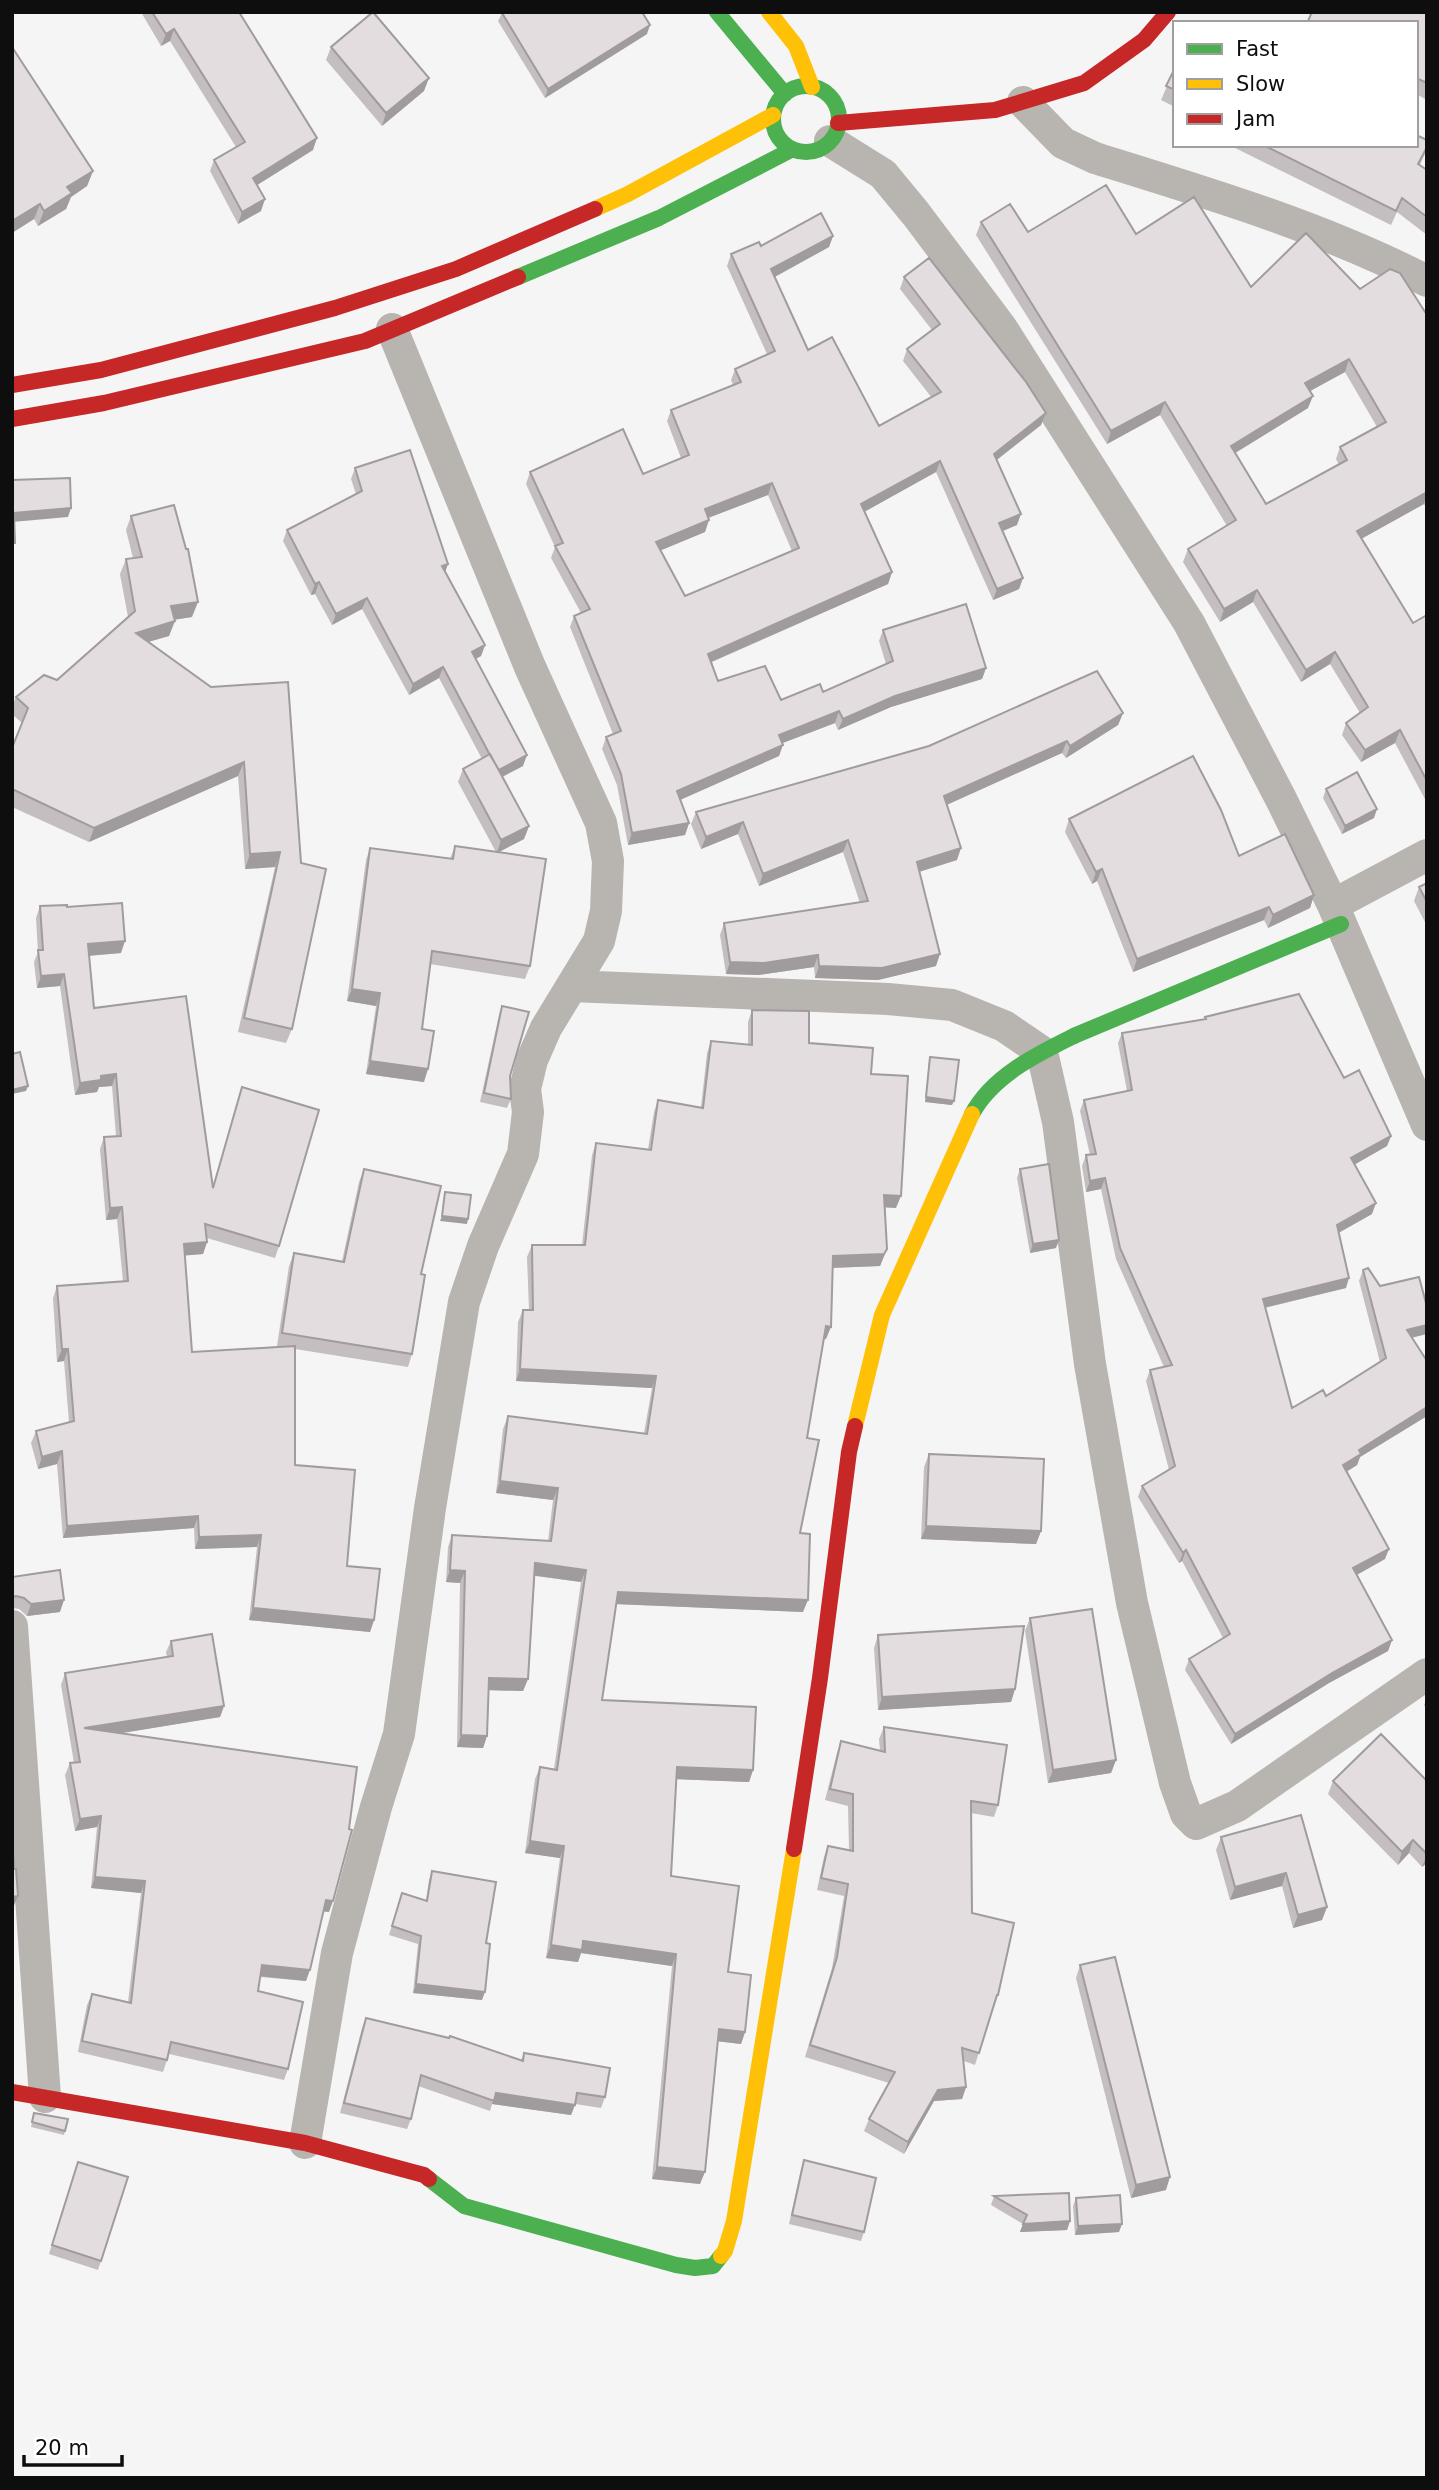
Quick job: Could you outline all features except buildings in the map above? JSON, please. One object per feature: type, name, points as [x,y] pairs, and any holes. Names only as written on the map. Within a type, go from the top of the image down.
[{"type":"street","points":[[717,12],[785,94]]},
{"type":"street","points":[[769,12],[796,46],[813,87]]},
{"type":"street","points":[[834,132],[835,104],[821,90],[797,87],[779,100],[773,115],[774,129],[781,141],[793,149],[813,151],[834,132],[995,110],[1084,83],[1144,40],[1168,12]]},
{"type":"street","points":[[1023,102],[1063,143],[1096,158],[1302,226],[1372,253],[1427,281]]},
{"type":"street","points":[[12,385],[114,366],[335,308],[456,269],[628,194],[773,115]]},
{"type":"street","points":[[834,132],[883,174],[1001,327],[1189,623],[1275,787],[1337,914],[1427,1125]]},
{"type":"street","points":[[12,419],[130,397],[365,341],[659,218],[793,149]]},
{"type":"street","points":[[305,2143],[337,1953],[376,1807],[399,1734],[464,1302],[483,1246],[523,1154],[528,1112],[526,1089],[532,1060],[546,1028],[599,941],[606,911],[608,861],[601,823],[530,667],[393,329]]},
{"type":"street","points":[[12,2092],[305,2143],[424,2175],[464,2206],[483,2213],[676,2265],[695,2268],[713,2266],[725,2251],[734,2221],[775,1978],[820,1678],[849,1452],[867,1370],[882,1315],[974,1110],[1002,1077],[1042,1052],[1337,914],[1427,855]]},
{"type":"street","points":[[572,986],[888,999],[952,1005],[1004,1026],[1042,1052],[1058,1122],[1090,1364],[1132,1602],[1175,1783],[1186,1814],[1196,1824],[1237,1806],[1427,1674]]},
{"type":"street","points":[[12,1626],[46,2097]]},
{"type":"traffic: fast","points":[[717,12],[785,94]]},
{"type":"traffic: fast","points":[[806,86],[829,96],[839,119],[829,142],[806,152],[783,142],[773,119],[783,96],[806,86]]},
{"type":"traffic: fast","points":[[518,277],[659,218],[793,149]]},
{"type":"traffic: fast","points":[[972,1114],[981,1100],[1004,1077],[1076,1035],[1341,924]]},
{"type":"traffic: fast","points":[[429,2179],[464,2206],[676,2265],[695,2268],[713,2266],[721,2256]]},
{"type":"traffic: slow","points":[[769,12],[796,46],[812,87]]},
{"type":"traffic: slow","points":[[595,209],[628,194],[773,115]]},
{"type":"traffic: slow","points":[[855,1426],[882,1315],[972,1114]]},
{"type":"traffic: slow","points":[[721,2256],[734,2221],[794,1849]]},
{"type":"traffic: jam","points":[[838,123],[995,110],[1084,83],[1144,40],[1168,12]]},
{"type":"traffic: jam","points":[[12,385],[101,370],[335,308],[456,269],[595,209]]},
{"type":"traffic: jam","points":[[12,419],[104,403],[365,341],[518,277]]},
{"type":"traffic: jam","points":[[794,1849],[820,1678],[849,1452],[855,1426]]},
{"type":"traffic: jam","points":[[12,2092],[305,2143],[424,2175],[429,2179]]}]
